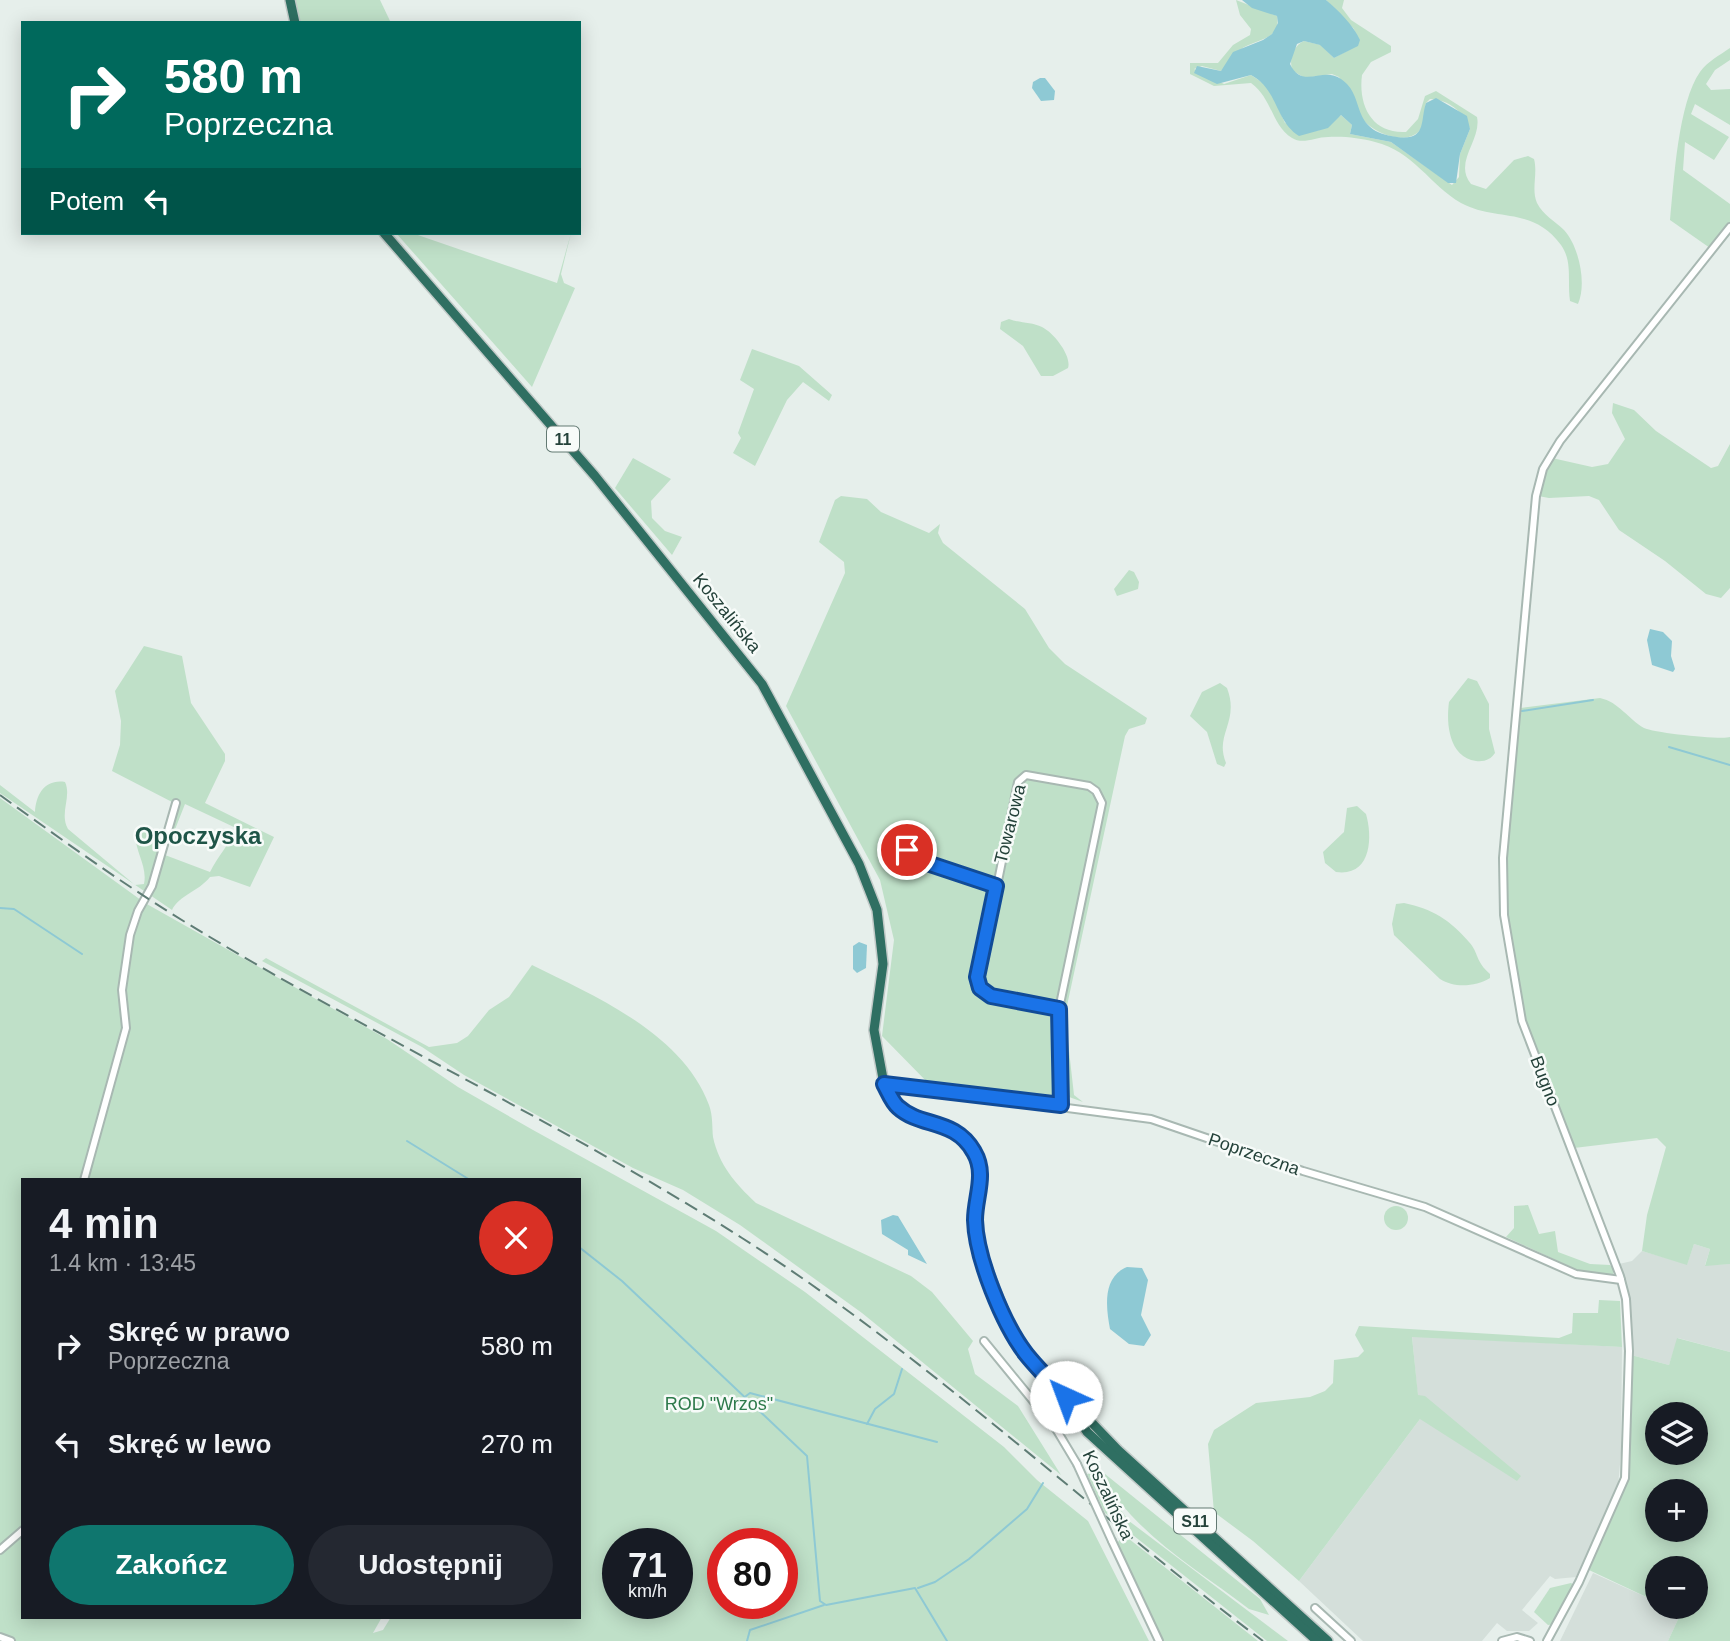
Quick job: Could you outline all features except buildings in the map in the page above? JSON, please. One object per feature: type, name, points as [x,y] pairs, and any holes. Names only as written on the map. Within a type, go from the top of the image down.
[{"type":"highway","points":[[290,0],[295,21]]},
{"type":"highway","name":"Koszalińska","points":[[386,235],[595,475],[762,684],[859,864],[877,910],[883,964],[874,1030],[884,1084]]},
{"type":"highway","name":"11","points":[[884,1084],[898,1108],[954,1130],[973,1150],[978,1159],[981,1184],[976,1206],[977,1236],[998,1300],[1025,1353],[1066,1397],[1087,1432]]},
{"type":"highway","name":"S11","points":[[1066,1397],[1128,1459],[1328,1641]]},
{"type":"highway","name":"S11","points":[[1087,1432],[1317,1641]]},
{"type":"street","name":"Bugno","points":[[1547,1641],[1579,1582],[1625,1478],[1629,1351],[1626,1299],[1621,1280],[1522,1021],[1504,915],[1504,845],[1536,496],[1543,469],[1560,441],[1730,227]]},
{"type":"street","name":"Towarowa","points":[[1022,776],[1089,786],[1099,794],[1101,811],[1059,1009],[991,996],[980,988],[978,973],[996,886],[1017,782],[1022,776]]},
{"type":"street","points":[[85,1178],[127,1028],[122,990],[130,935],[138,911],[152,886],[176,803]]},
{"type":"street","name":"Towarowa","points":[[910,844],[906,852],[909,857],[996,886]]},
{"type":"street","points":[[1059,1009],[1061,1105]]},
{"type":"street","name":"Poprzeczna","points":[[884,1084],[1123,1113],[1169,1124],[1303,1171],[1425,1207],[1569,1271],[1621,1280]]},
{"type":"street","name":"Koszalińska","points":[[984,1341],[1056,1429],[1077,1464],[1159,1641]]},
{"type":"street","points":[[0,1550],[21,1532]]},
{"type":"street","points":[[1315,1608],[1351,1641]]},
{"type":"street","points":[[0,1637],[11,1641]]},
{"type":"street","points":[[1502,1641],[1517,1637],[1530,1641]]},
{"type":"shaded area","points":[[1694,1244],[1710,1249],[1705,1265],[1730,1264],[1730,1352],[1678,1338],[1669,1365],[1631,1355],[1619,1264],[1632,1261],[1642,1251],[1687,1264]]},
{"type":"shaded area","points":[[1412,1336],[1622,1347],[1618,1486],[1576,1577],[1555,1579],[1550,1576],[1522,1610],[1538,1623],[1529,1631],[1507,1631],[1497,1623],[1482,1641],[1363,1641],[1299,1581],[1420,1419]]},
{"type":"shaded area","points":[[1593,1573],[1645,1597],[1645,1619],[1678,1619],[1668,1641],[1560,1641]]},
{"type":"green space","points":[[295,0],[380,0],[390,21],[300,21]]},
{"type":"green space","points":[[1236,0],[1277,16],[1275,30],[1271,35],[1240,50],[1221,71],[1202,66],[1194,69],[1224,84],[1251,75],[1269,87],[1285,123],[1316,131],[1341,115],[1352,125],[1350,134],[1391,142],[1452,185],[1459,177],[1460,154],[1470,129],[1450,104],[1430,99],[1426,103],[1425,121],[1419,132],[1403,138],[1394,137],[1376,130],[1363,120],[1339,77],[1332,74],[1305,78],[1293,71],[1292,54],[1304,41],[1321,45],[1334,58],[1358,45],[1354,29],[1326,0],[1344,0],[1342,8],[1351,20],[1391,46],[1391,52],[1371,62],[1362,75],[1362,97],[1376,123],[1394,131],[1406,132],[1418,119],[1425,96],[1436,91],[1477,117],[1476,134],[1465,167],[1471,184],[1486,189],[1514,160],[1528,156],[1534,159],[1537,203],[1564,230],[1577,255],[1582,286],[1578,304],[1570,301],[1565,251],[1550,233],[1538,225],[1514,216],[1474,209],[1461,203],[1411,161],[1388,146],[1346,137],[1296,140],[1285,133],[1263,96],[1251,83],[1214,86],[1190,74],[1190,63],[1218,63],[1233,45],[1250,35],[1251,29],[1240,15]]},
{"type":"green space","points":[[1730,48],[1730,60],[1715,70],[1706,84],[1711,90],[1730,89],[1730,125],[1695,104],[1691,114],[1729,137],[1714,160],[1685,142],[1683,170],[1730,204],[1730,223],[1710,248],[1670,220],[1673,185],[1682,122],[1693,86],[1700,72],[1714,58]]},
{"type":"green space","points":[[398,235],[418,235],[557,283],[571,235],[561,274],[564,283],[575,288],[532,387]]},
{"type":"green space","points":[[1009,319],[1038,325],[1047,330],[1065,351],[1068,368],[1053,376],[1041,376],[1023,346],[1000,329],[1001,322]]},
{"type":"green space","points":[[752,349],[799,366],[832,395],[829,401],[803,382],[787,400],[755,466],[733,453],[741,438],[738,433],[754,389],[740,380]]},
{"type":"green space","points":[[1613,403],[1634,410],[1656,431],[1711,468],[1718,466],[1730,444],[1730,588],[1721,598],[1706,594],[1665,561],[1619,530],[1599,500],[1589,496],[1538,496],[1552,458],[1592,467],[1608,464],[1625,439],[1612,413]]},
{"type":"green space","points":[[633,458],[671,479],[651,501],[652,518],[665,531],[682,537],[672,555],[615,488]]},
{"type":"green space","points":[[841,496],[867,499],[881,512],[929,533],[940,524],[938,533],[943,543],[1025,609],[1049,648],[1065,664],[1147,718],[1145,724],[1129,729],[1125,736],[1065,1015],[1074,1095],[1083,1102],[1058,1093],[1054,1099],[930,1085],[882,1036],[894,940],[880,880],[786,706],[845,573],[844,562],[819,542],[835,500]]},
{"type":"green space","points":[[1129,570],[1134,572],[1139,582],[1138,589],[1117,596],[1114,589]]},
{"type":"green space","points":[[144,646],[182,656],[191,703],[225,754],[225,761],[205,803],[274,837],[250,887],[219,876],[210,877],[179,901],[172,910],[135,885],[144,884],[145,877],[136,832],[141,827],[151,827],[163,841],[174,803],[112,771],[120,745],[121,721],[115,691]],"holes":[[[185,804],[236,828],[210,872],[165,855]]]},
{"type":"green space","points":[[1468,678],[1477,681],[1489,704],[1489,729],[1495,753],[1482,761],[1467,758],[1460,753],[1449,729],[1449,702]]},
{"type":"green space","points":[[1220,683],[1227,688],[1231,710],[1224,735],[1224,767],[1217,764],[1207,732],[1190,716],[1202,692]]},
{"type":"green space","points":[[1600,698],[1613,703],[1638,724],[1650,730],[1702,737],[1730,737],[1730,1264],[1705,1266],[1710,1249],[1694,1244],[1687,1265],[1642,1251],[1647,1215],[1666,1147],[1657,1138],[1574,1148],[1525,1021],[1506,915],[1506,859],[1521,708]]},
{"type":"green space","points":[[65,782],[65,817],[68,829],[134,884],[0,793],[0,785],[35,812],[37,799],[47,785]]},
{"type":"green space","name":"ROD \"Wrzos\"","points":[[0,798],[145,903],[387,1039],[458,1087],[716,1231],[805,1292],[1004,1447],[1037,1480],[1088,1521],[1149,1641],[14,1641],[0,1634]]},
{"type":"green space","points":[[1357,806],[1366,814],[1369,834],[1367,854],[1356,868],[1348,872],[1336,872],[1325,863],[1323,852],[1344,832],[1347,808]]},
{"type":"green space","points":[[1404,903],[1432,912],[1455,927],[1472,946],[1490,978],[1465,985],[1440,979],[1394,935],[1392,924],[1396,904]]},
{"type":"green space","points":[[266,958],[429,1047],[457,1043],[468,1036],[489,1010],[509,997],[532,965],[609,1004],[634,1020],[679,1058],[697,1080],[709,1105],[713,1137],[719,1156],[741,1188],[756,1203],[911,1276],[932,1292],[973,1341],[968,1349],[975,1374],[1018,1406],[1061,1475],[862,1313],[740,1225],[683,1190],[633,1168],[464,1075],[422,1047],[262,961]]},
{"type":"green space","points":[[1528,1205],[1539,1234],[1555,1231],[1558,1252],[1590,1264],[1610,1265],[1614,1270],[1613,1275],[1577,1270],[1506,1237],[1514,1228],[1514,1206]]},
{"type":"green space","points":[[1396,1206],[1407,1213],[1408,1218],[1401,1229],[1396,1230],[1385,1223],[1384,1218],[1391,1207]]},
{"type":"green space","points":[[1599,1300],[1620,1301],[1622,1347],[1412,1337],[1418,1395],[1425,1396],[1521,1476],[1517,1481],[1420,1419],[1299,1581],[1214,1512],[1208,1444],[1214,1430],[1256,1403],[1310,1397],[1325,1391],[1333,1383],[1334,1360],[1358,1357],[1364,1351],[1355,1335],[1359,1326],[1559,1338],[1572,1333],[1573,1313],[1598,1313]]},
{"type":"green space","points":[[1677,1338],[1730,1352],[1730,1641],[1668,1641],[1678,1619],[1708,1619],[1708,1556],[1645,1556],[1645,1596],[1589,1570],[1627,1479],[1631,1355],[1669,1365]]},
{"type":"green space","points":[[1093,1473],[1129,1521],[1288,1641],[1267,1641],[1105,1513],[1087,1474]]},
{"type":"green space","points":[[1105,1474],[1260,1599],[1269,1615],[1249,1609],[1149,1533],[1116,1497],[1102,1476]]},
{"type":"green space","points":[[1124,1535],[1258,1641],[1162,1641],[1117,1543]]},
{"type":"green space","points":[[1571,1583],[1574,1585],[1556,1624],[1548,1625],[1534,1612],[1550,1588]]},
{"type":"water","points":[[1242,0],[1326,0],[1336,8],[1360,40],[1358,46],[1334,58],[1320,45],[1304,41],[1297,44],[1290,64],[1295,72],[1307,77],[1327,75],[1341,79],[1354,94],[1360,112],[1371,128],[1397,137],[1413,136],[1420,128],[1426,103],[1436,98],[1467,116],[1470,129],[1460,154],[1456,183],[1448,183],[1391,142],[1350,134],[1352,125],[1341,115],[1328,128],[1299,136],[1285,122],[1267,88],[1251,75],[1217,84],[1194,73],[1197,66],[1221,71],[1233,52],[1272,34],[1278,23],[1277,16],[1252,8]]},
{"type":"water","points":[[1045,78],[1055,91],[1054,100],[1041,101],[1032,88],[1033,82]]},
{"type":"water","points":[[1650,629],[1663,632],[1672,641],[1673,672],[1652,665],[1647,640]]},
{"type":"water","points":[[859,942],[867,945],[866,968],[857,973],[853,969],[853,946]]},
{"type":"water","points":[[893,1215],[898,1216],[927,1264],[908,1255],[908,1250],[882,1234],[881,1220]]},
{"type":"water","points":[[1127,1267],[1142,1268],[1148,1280],[1141,1315],[1151,1335],[1144,1346],[1129,1344],[1110,1329],[1107,1303],[1110,1285],[1113,1278]]},
{"type":"waterway","points":[[1522,711],[1593,700]]},
{"type":"waterway","points":[[1669,747],[1730,765]]},
{"type":"waterway","points":[[0,908],[14,909],[82,954]]},
{"type":"waterway","points":[[407,1141],[467,1178]]},
{"type":"waterway","points":[[581,1249],[622,1281],[807,1456],[820,1601],[826,1605],[915,1588],[947,1641]]},
{"type":"waterway","points":[[867,1424],[875,1409],[894,1394],[902,1369]]},
{"type":"waterway","points":[[746,1396],[750,1393],[937,1442]]},
{"type":"waterway","points":[[918,1588],[935,1582],[969,1559],[1027,1509],[1043,1483]]},
{"type":"waterway","points":[[747,1641],[750,1630],[824,1605]]},
{"type":"railway","points":[[0,795],[117,878],[190,925],[327,1004],[606,1156],[742,1238],[877,1332],[1263,1641]]},
{"type":"district","name":"Opoczyska","points":[[198,835]]},
{"type":"route","points":[[907,850],[909,857],[996,886],[977,977],[980,988],[991,996],[1059,1009],[1063,1086],[1061,1105],[884,1084],[898,1108],[954,1130],[973,1150],[978,1159],[981,1184],[976,1206],[977,1236],[998,1300],[1025,1353],[1066,1397]]}]
